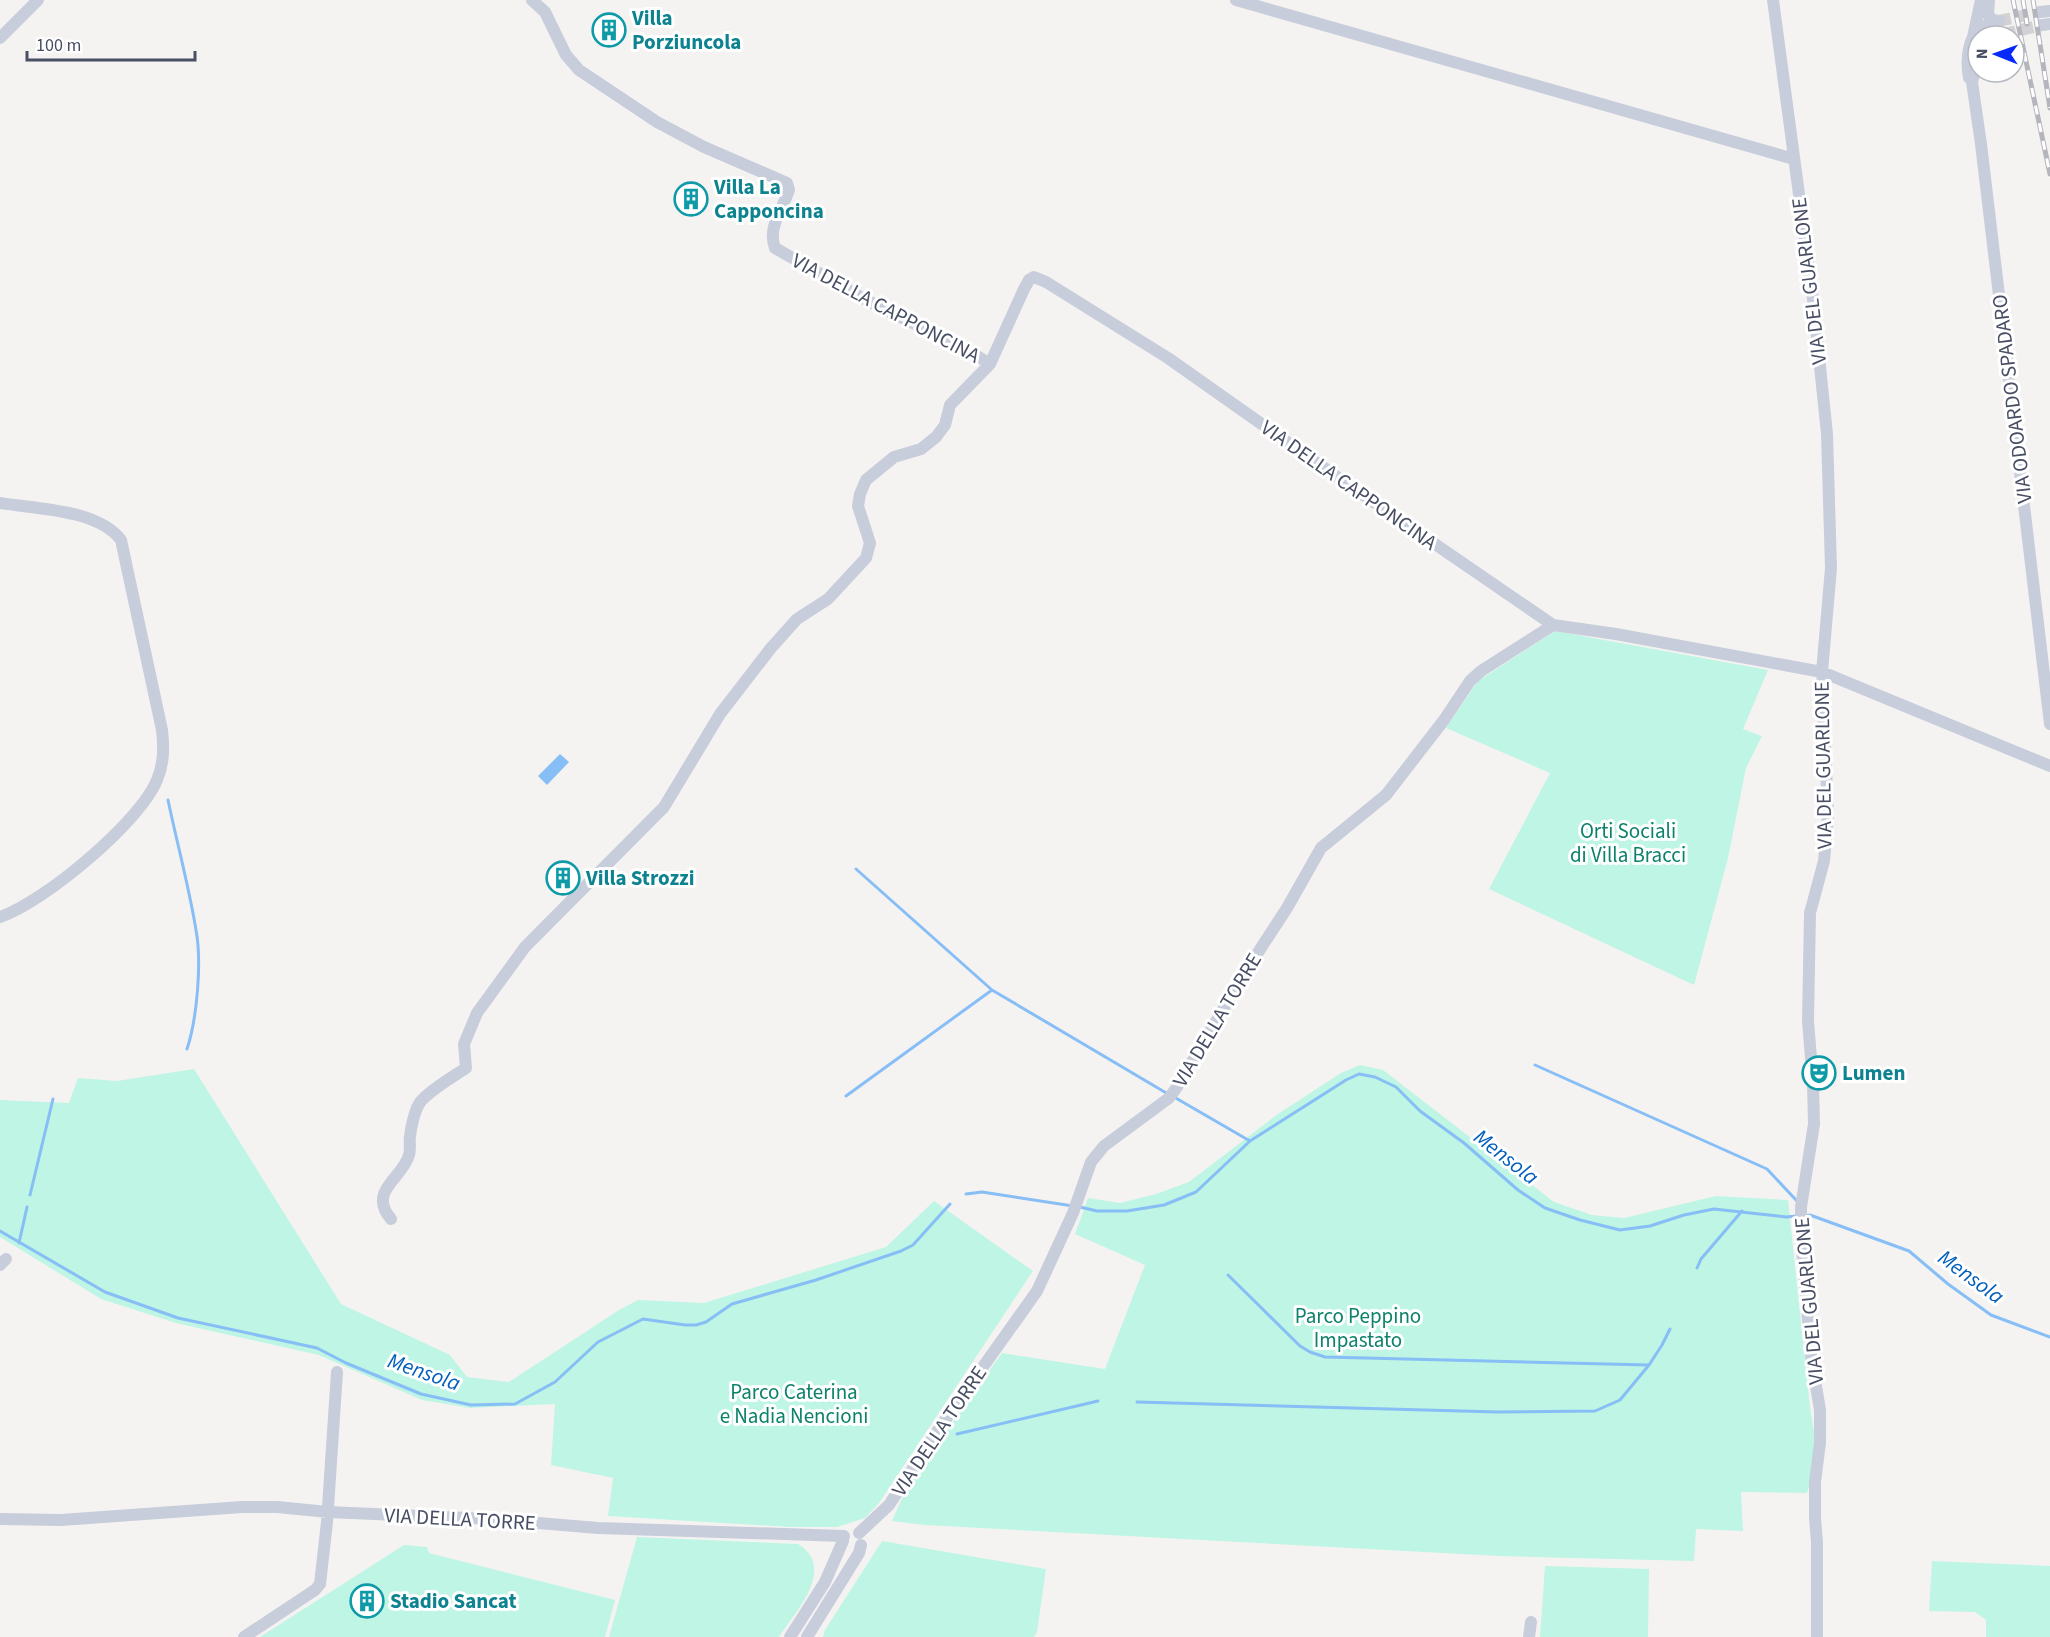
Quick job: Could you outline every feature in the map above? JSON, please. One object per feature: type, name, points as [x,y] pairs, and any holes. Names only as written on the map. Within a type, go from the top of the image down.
[{"type":"street","points":[[0,38],[38,0]]},
{"type":"street","name":"VIA DELLA CAPPONCINA","points":[[532,0],[545,12],[566,55],[579,70],[657,122],[746,167],[787,183],[789,190],[772,231],[775,248],[866,300],[990,363],[1029,280],[1034,277],[1046,282],[1168,358],[1553,625]]},
{"type":"street","points":[[1236,0],[1794,159]]},
{"type":"street","name":"VIA DEL GUARLONE","points":[[1773,0],[1813,299],[1827,434],[1831,568],[1822,672],[1828,815],[1824,861],[1810,913],[1808,1021],[1814,1124],[1801,1207],[1811,1356],[1820,1410],[1820,1443],[1815,1482],[1818,1542],[1817,1637]]},
{"type":"street","points":[[1977,24],[1981,0]]},
{"type":"street","points":[[1989,0],[1988,15],[1993,20],[1999,21],[1990,24]]},
{"type":"street","points":[[1971,84],[1973,91]]},
{"type":"street","name":"VIA ODOARDO SPADARO","points":[[1973,84],[2050,724]]},
{"type":"street","points":[[392,1219],[383,1203],[385,1191],[410,1155],[410,1135],[419,1102],[466,1068],[464,1044],[477,1013],[525,947],[664,807],[720,714],[771,648],[797,620],[828,599],[866,558],[870,543],[858,506],[866,480],[894,457],[921,449],[936,437],[945,425],[950,405],[990,363]]},
{"type":"street","points":[[0,503],[81,516],[111,529],[121,540],[164,747],[163,762],[157,782],[131,819],[72,873],[14,913],[0,917]]},
{"type":"street","points":[[1553,625],[1628,636],[1822,672],[2050,766]]},
{"type":"street","name":"VIA DELLA TORRE","points":[[0,1519],[61,1520],[242,1507],[277,1507],[328,1512],[491,1519],[598,1527],[843,1538],[845,1546],[850,1550],[857,1549],[860,1539],[889,1505],[936,1433],[1037,1291],[1073,1213],[1087,1171],[1098,1153],[1115,1137],[1168,1098],[1184,1078],[1321,848],[1386,795],[1444,720],[1470,681],[1481,671],[1553,625]]},
{"type":"street","points":[[244,1637],[318,1587],[328,1512],[337,1372]]},
{"type":"street","points":[[790,1637],[825,1582],[843,1538]]},
{"type":"street","points":[[807,1637],[860,1554],[860,1539]]},
{"type":"street","points":[[1529,1637],[1531,1622]]},
{"type":"green space","name":"Orti Sociali di Villa Bracci","points":[[1555,631],[1768,670],[1743,729],[1762,736],[1746,768],[1728,858],[1694,985],[1489,889],[1550,773],[1446,728],[1478,681]]},
{"type":"green space","name":"Parco Peppino Impastato","points":[[1360,1065],[1383,1070],[1554,1202],[1592,1215],[1624,1218],[1716,1196],[1788,1200],[1810,1407],[1818,1458],[1807,1493],[1741,1492],[1743,1531],[1696,1529],[1694,1561],[1499,1556],[925,1525],[892,1521],[908,1485],[1002,1353],[1105,1369],[1145,1265],[1075,1234],[1088,1198],[1120,1203],[1156,1194],[1189,1182],[1278,1114],[1341,1073]]},
{"type":"green space","name":"Parco Caterina e Nadia Nencioni","points":[[194,1069],[341,1304],[450,1355],[467,1377],[509,1382],[638,1300],[704,1303],[886,1247],[934,1201],[1033,1271],[879,1503],[865,1518],[837,1527],[791,1527],[608,1516],[613,1478],[551,1465],[555,1404],[470,1408],[422,1400],[319,1355],[176,1323],[101,1299],[0,1237],[0,1100],[69,1103],[78,1078],[117,1081]]},
{"type":"green space","points":[[637,1537],[798,1544],[809,1554],[814,1565],[814,1577],[803,1602],[779,1637],[609,1637]]},
{"type":"green space","points":[[882,1541],[1046,1569],[1037,1632],[1034,1637],[823,1637],[825,1630]]},
{"type":"green space","points":[[404,1545],[427,1547],[429,1553],[615,1600],[605,1637],[260,1637]]},
{"type":"green space","points":[[1932,1561],[2050,1566],[2050,1637],[1986,1637],[1986,1620],[1975,1612],[1929,1611]]},
{"type":"green space","points":[[1545,1566],[1649,1569],[1648,1637],[1540,1637]]},
{"type":"water","points":[[560,754],[569,762],[547,785],[538,776]]},
{"type":"waterway","points":[[168,800],[198,943],[198,990],[187,1049]]},
{"type":"waterway","points":[[856,869],[992,990],[1168,1094]]},
{"type":"waterway","points":[[846,1096],[992,990]]},
{"type":"waterway","points":[[1535,1065],[1767,1169],[1797,1201]]},
{"type":"waterway","name":"Mensola","points":[[1080,1207],[1097,1211],[1127,1211],[1164,1205],[1196,1192],[1250,1141],[1359,1074],[1375,1077],[1396,1087],[1420,1111],[1464,1143],[1518,1190],[1545,1208],[1580,1220],[1620,1230],[1650,1226],[1684,1215],[1714,1209],[1786,1217],[1797,1216]]},
{"type":"waterway","points":[[1174,1097],[1250,1141]]},
{"type":"waterway","points":[[30,1195],[53,1099]]},
{"type":"waterway","name":"Mensola","points":[[966,1194],[982,1192],[1073,1206]]},
{"type":"waterway","name":"Mensola","points":[[0,1231],[105,1292],[178,1318],[317,1348],[346,1363],[421,1394],[471,1405],[515,1404],[555,1382],[598,1342],[643,1319],[696,1325],[706,1322],[732,1304],[816,1280],[901,1251],[913,1245],[950,1204]]},
{"type":"waterway","points":[[19,1243],[27,1207]]},
{"type":"waterway","points":[[1697,1268],[1701,1259],[1742,1211]]},
{"type":"waterway","name":"Mensola","points":[[1804,1216],[1810,1215],[1909,1251],[1948,1284],[1991,1315],[2050,1337]]},
{"type":"waterway","points":[[1228,1275],[1300,1346],[1325,1357],[1648,1365]]},
{"type":"waterway","points":[[1137,1402],[1498,1412],[1595,1411],[1620,1400],[1649,1365],[1670,1329]]},
{"type":"waterway","points":[[957,1434],[1098,1401]]},
{"type":"tunnel","points":[[1999,21],[2040,12]]},
{"type":"tunnel","points":[[2026,29],[2042,25]]},
{"type":"railway","points":[[2013,0],[2050,174]]},
{"type":"railway","points":[[2023,0],[2027,24]]},
{"type":"railway","points":[[2033,0],[2050,108]]},
{"type":"place","name":"Villa Porziuncola","points":[[609,30]]},
{"type":"place","name":"Villa La Capponcina","points":[[691,199]]},
{"type":"place","name":"Villa Strozzi","points":[[563,878]]},
{"type":"place","name":"Lumen","points":[[1819,1073]]},
{"type":"place","name":"Stadio Sancat","points":[[367,1601]]}]
